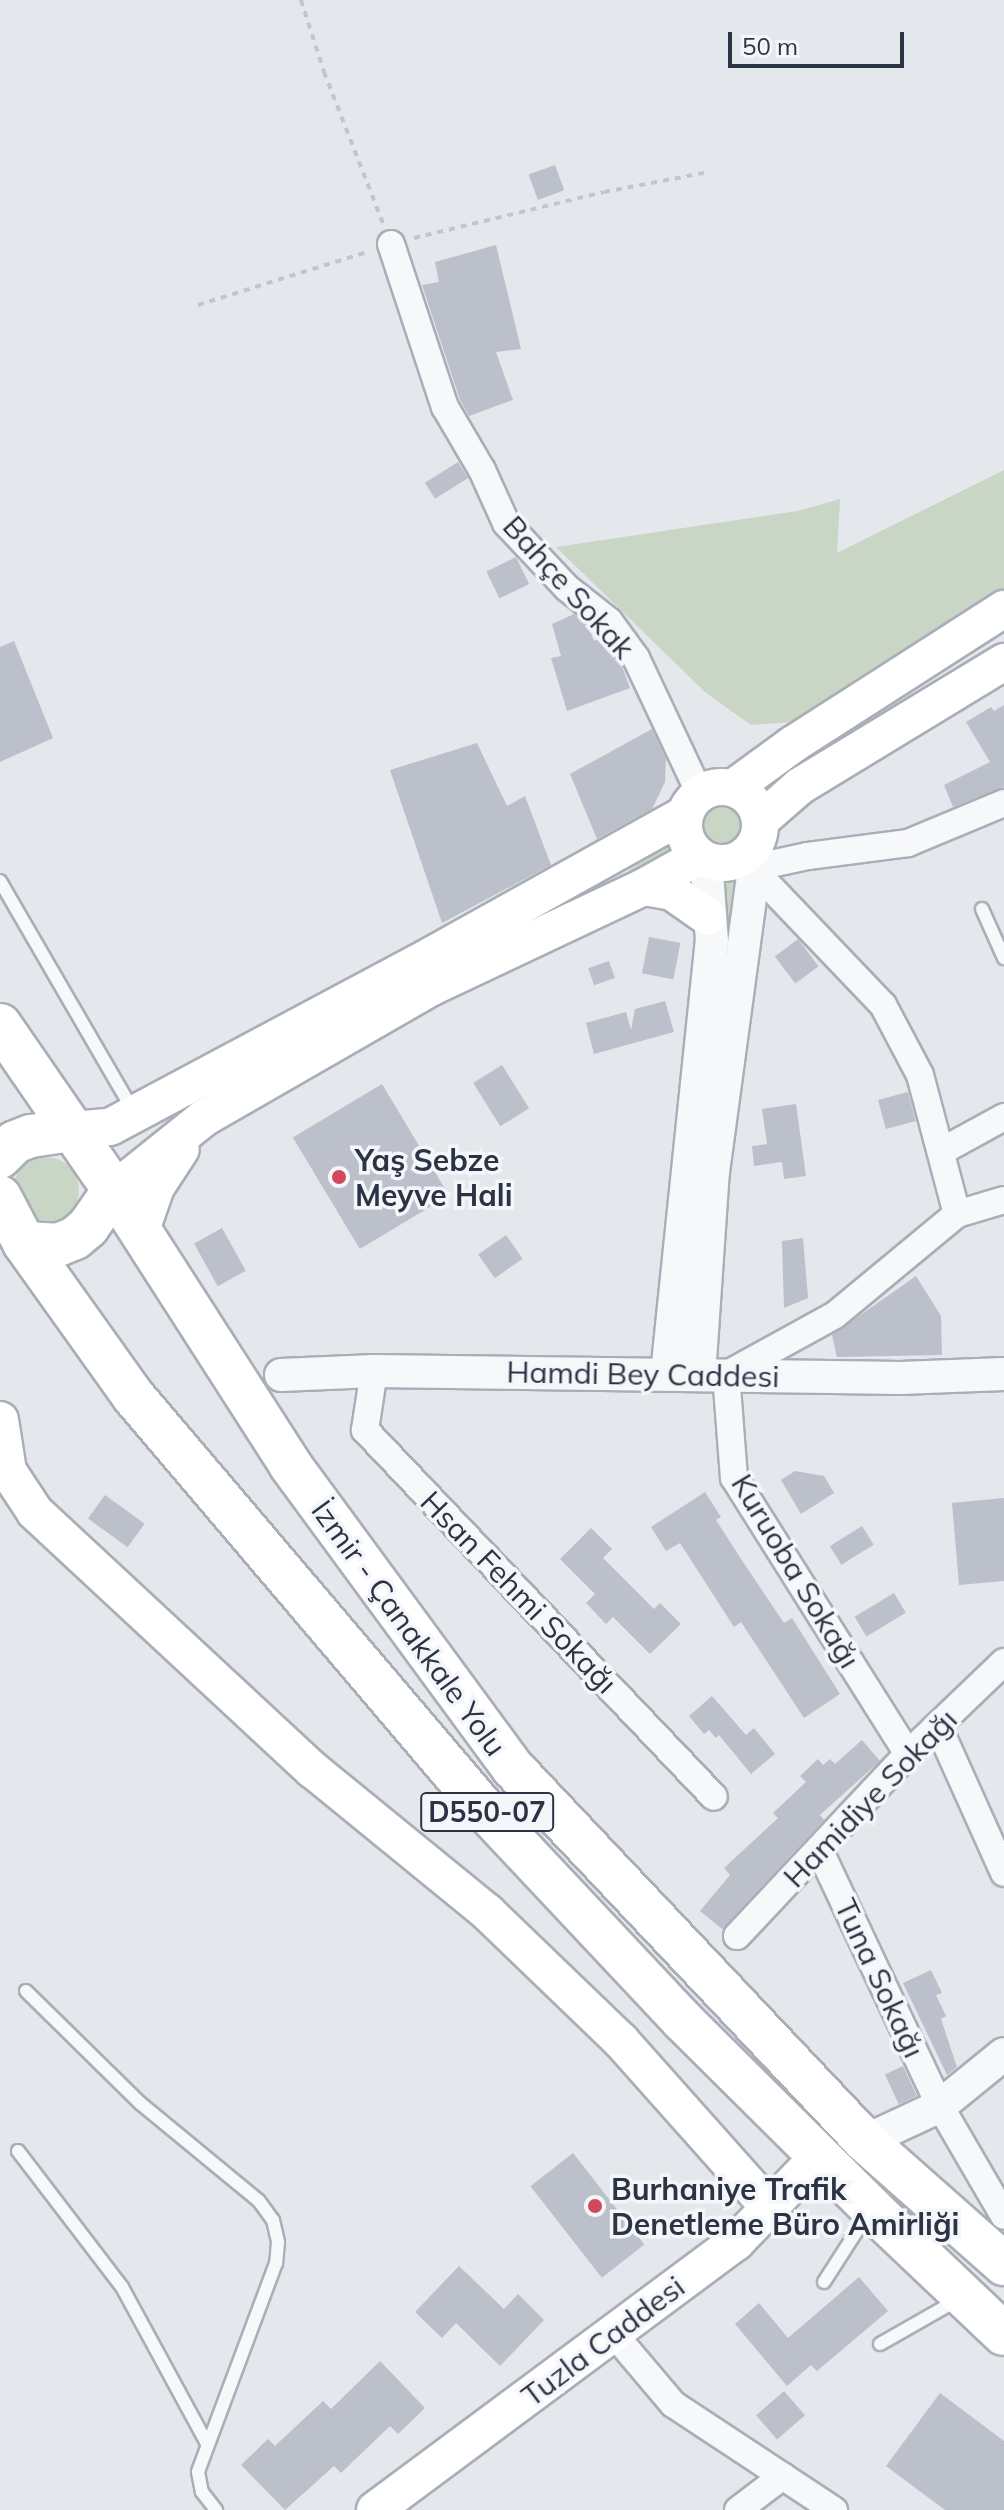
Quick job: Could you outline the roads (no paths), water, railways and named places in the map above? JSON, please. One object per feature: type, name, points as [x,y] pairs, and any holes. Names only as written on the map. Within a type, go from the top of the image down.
[{"type":"highway","name":"İzmir - Çanakkale Yolu","points":[[0,1025],[114,1190],[291,1466],[513,1768],[865,2141],[1004,2264]]},
{"type":"highway","points":[[0,1157],[15,1142],[31,1136],[72,1130]]},
{"type":"highway","points":[[12,1245],[58,1245],[75,1238],[88,1227],[114,1190]]},
{"type":"highway","name":"İzmir - Çanakkale Yolu","points":[[0,1197],[12,1245],[134,1397],[483,1808],[682,2020],[871,2208],[1004,2334]]},
{"type":"main road","points":[[72,1130],[110,1127],[432,955],[706,799],[1004,609]]},
{"type":"main road","points":[[706,799],[685,837],[702,858],[718,864],[743,858],[800,786],[1004,662]]},
{"type":"main road","points":[[706,799],[751,801],[757,842]]},
{"type":"main road","points":[[114,1190],[204,1118],[430,988],[702,858]]},
{"type":"main road","points":[[644,887],[672,892],[708,917]]},
{"type":"main road","points":[[140,1233],[156,1187],[204,1118]]},
{"type":"main road","points":[[0,1420],[8,1471],[35,1512],[313,1770],[487,1912],[621,2041],[770,2208]]},
{"type":"main road","name":"Tuzla Caddesi","points":[[375,2510],[736,2242],[819,2156]]},
{"type":"street","name":"Bahçe Sokak","points":[[391,244],[445,407],[482,470],[506,523],[567,588],[609,621],[636,658],[706,799]]},
{"type":"street","points":[[757,842],[808,856],[908,843],[1004,803]]},
{"type":"street","points":[[757,842],[883,1005],[920,1075],[957,1214]]},
{"type":"street","points":[[757,842],[713,1172],[712,1375],[835,1315],[957,1214],[1004,1200]]},
{"type":"street","points":[[667,1374],[712,941],[702,858]]},
{"type":"street","points":[[942,1151],[1004,1117]]},
{"type":"street","name":"Hamdi Bey Caddesi","points":[[281,1375],[374,1371],[900,1378],[1004,1374]]},
{"type":"street","name":"Hsan Fehmi Sokağı","points":[[374,1371],[365,1430],[714,1797]]},
{"type":"street","name":"Kuruoba Sokağı","points":[[712,1375],[734,1478],[908,1754]]},
{"type":"street","name":"Hamidiye Sokağı","points":[[737,1936],[908,1754],[1004,1662]]},
{"type":"street","points":[[938,1726],[1004,1873]]},
{"type":"street","name":"Tuna Sokağı","points":[[819,1849],[940,2106],[1004,2216]]},
{"type":"street","points":[[865,2141],[940,2106],[1004,2054]]},
{"type":"street","points":[[613,2333],[673,2404],[834,2510]]},
{"type":"street","points":[[738,2510],[783,2476]]},
{"type":"lane","points":[[0,881],[135,1113]]},
{"type":"lane","points":[[982,909],[1004,958]]},
{"type":"lane","points":[[26,1991],[140,2103],[259,2201],[273,2220],[278,2242],[276,2263],[206,2442],[198,2472],[199,2483],[216,2510]]},
{"type":"lane","points":[[18,2151],[122,2287],[206,2442]]},
{"type":"lane","points":[[824,2282],[871,2208]]},
{"type":"lane","points":[[880,2344],[963,2296]]},
{"type":"place","name":"Yaş Sebze Meyve Hali","points":[[339,1177]]},
{"type":"place","name":"Burhaniye Trafik Denetleme Büro Amirliği","points":[[595,2206]]}]
